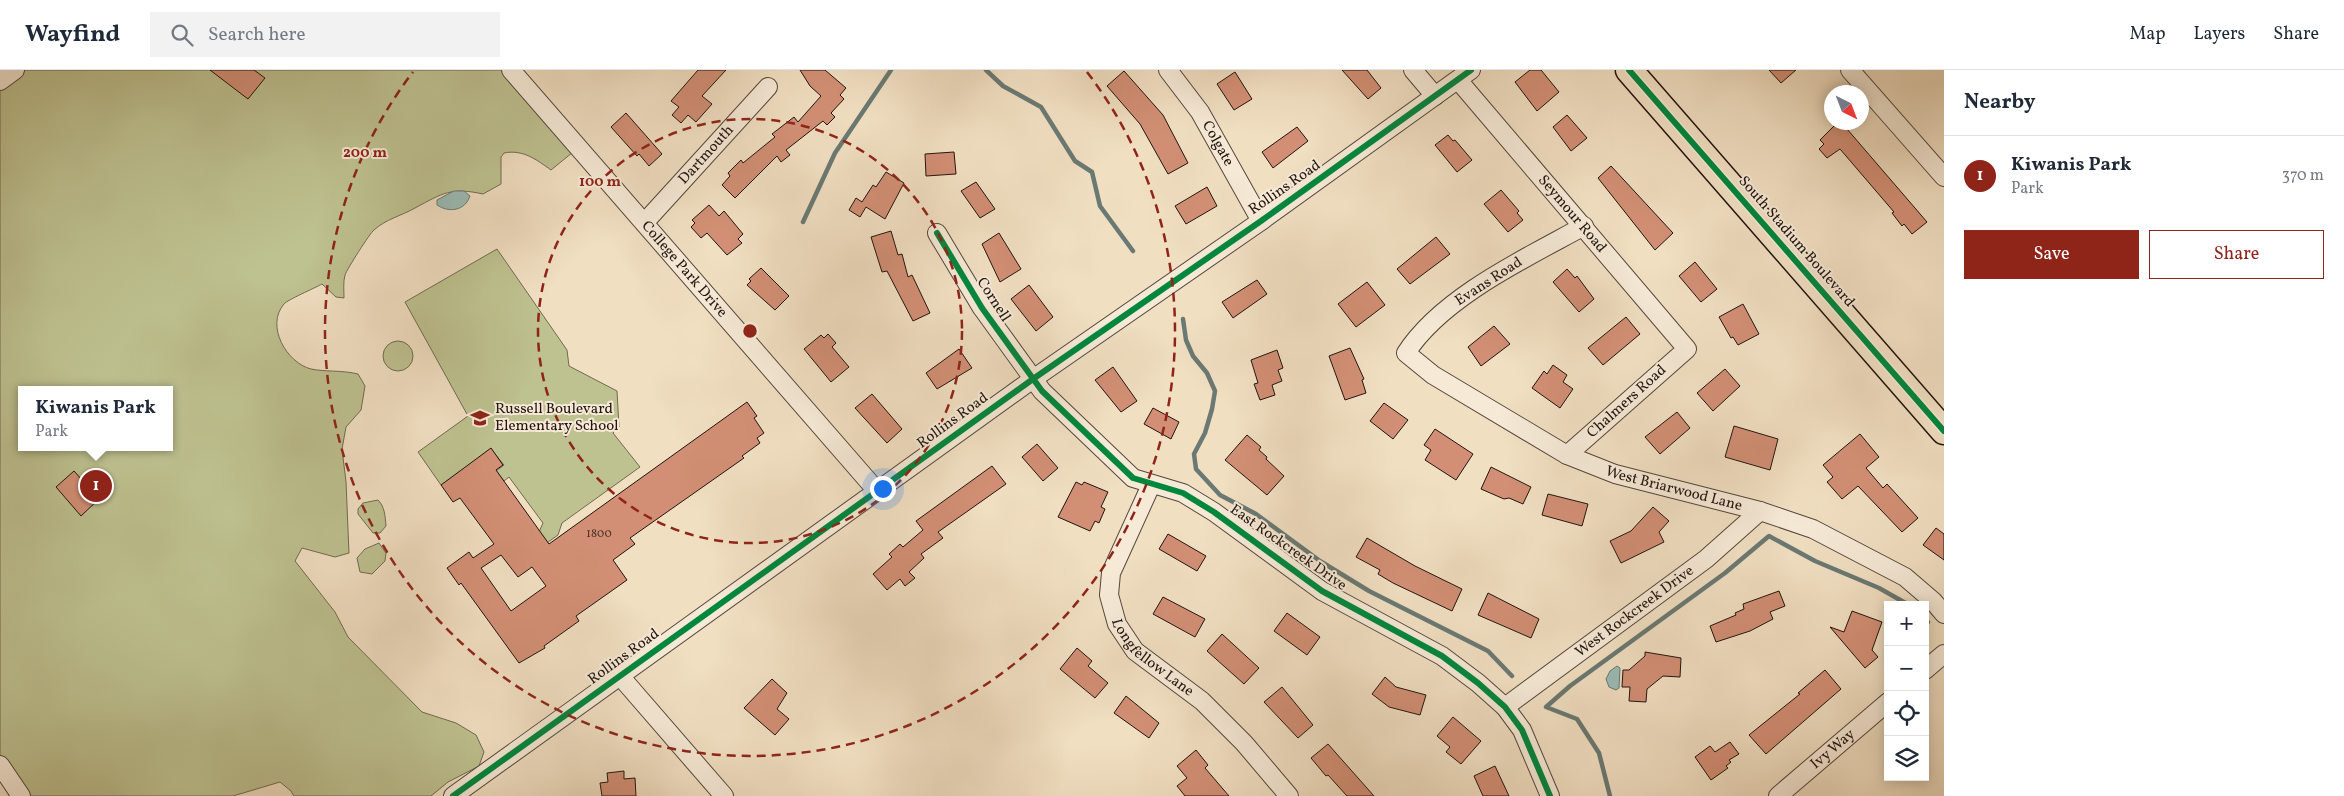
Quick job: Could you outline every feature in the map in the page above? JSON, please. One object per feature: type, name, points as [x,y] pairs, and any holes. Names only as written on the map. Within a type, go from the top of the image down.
[{"type":"main road","name":"South Stadium Boulevard","points":[[1630,70],[1944,431]]},
{"type":"street","points":[[0,81],[15,70]]},
{"type":"street","name":"College Park Drive","points":[[511,70],[877,490]]},
{"type":"street","name":"Colgate","points":[[1168,70],[1200,112],[1260,220]]},
{"type":"street","points":[[1413,70],[1435,96]]},
{"type":"street","points":[[1850,70],[1944,177]]},
{"type":"street","name":"Rollins Road","points":[[453,796],[877,490],[1464,75]]},
{"type":"street","name":"Seymour Road","points":[[1464,75],[1584,226],[1687,349]]},
{"type":"street","name":"Dartmouth","points":[[645,222],[768,87]]},
{"type":"street","name":"Evans Road","points":[[1406,353],[1418,334],[1443,313],[1497,274],[1584,226]]},
{"type":"street","name":"Cornell","points":[[937,233],[982,308],[1033,379]]},
{"type":"street","name":"Chalmers Road","points":[[1567,455],[1687,349]]},
{"type":"street","name":"West Briarwood Lane","points":[[1406,353],[1433,375],[1567,455],[1615,474],[1760,511],[1813,529],[1905,577],[1933,601],[1944,614]]},
{"type":"street","name":"East Rockcreek Drive","points":[[1033,379],[1047,397],[1133,478],[1182,493],[1214,512],[1322,591],[1442,656],[1478,682],[1505,707],[1522,730],[1550,796]]},
{"type":"street","name":"Longfellow Lane","points":[[1151,485],[1111,573],[1109,595],[1117,624],[1135,651],[1202,701],[1289,796]]},
{"type":"street","name":"West Rockcreek Drive","points":[[1505,707],[1706,559],[1760,511]]},
{"type":"street","points":[[1929,667],[1944,654]]},
{"type":"street","points":[[620,676],[724,796]]},
{"type":"street","name":"Ivy Way","points":[[1778,796],[1884,705]]},
{"type":"street","points":[[0,765],[20,796]]},
{"type":"green space","points":[[15,70],[511,70],[578,148],[551,170],[524,154],[504,153],[501,157],[501,184],[483,194],[455,191],[440,195],[379,226],[359,251],[345,275],[344,298],[336,297],[322,284],[286,302],[279,313],[277,323],[281,343],[287,352],[302,365],[316,370],[358,374],[365,386],[361,410],[346,427],[342,449],[346,482],[349,553],[335,557],[302,548],[295,561],[335,612],[348,637],[422,712],[456,723],[476,735],[484,752],[479,766],[448,782],[431,796],[294,796],[280,782],[233,796],[25,796],[0,765],[0,81]]},
{"type":"green space","points":[[497,249],[567,350],[569,366],[617,391],[619,427],[613,433],[640,467],[562,523],[558,535],[540,548],[539,532],[543,523],[509,477],[504,481],[496,471],[504,465],[491,449],[441,485],[418,452],[468,416],[405,302]]},
{"type":"green space","points":[[398,341],[409,345],[413,356],[409,367],[398,371],[387,367],[383,356],[387,345]]},
{"type":"green space","points":[[378,500],[385,515],[386,526],[380,533],[373,533],[358,514],[358,509],[363,503]]},
{"type":"green space","points":[[379,543],[386,553],[385,561],[372,574],[360,572],[357,558],[365,549]]},
{"type":"water","points":[[454,191],[464,191],[470,196],[461,208],[451,210],[437,205],[437,200]]},
{"type":"water","points":[[1617,666],[1620,668],[1619,688],[1616,690],[1609,687],[1606,679],[1610,671]]},
{"type":"building","points":[[210,70],[254,70],[265,78],[248,99]]},
{"type":"building","points":[[698,70],[726,70],[702,96],[712,104],[696,122],[688,115],[681,123],[672,115],[679,107],[671,101]]},
{"type":"building","points":[[800,70],[825,70],[846,88],[840,95],[844,99],[831,113],[835,117],[827,125],[823,121],[786,150],[790,155],[781,162],[777,156],[735,198],[722,185],[730,176],[728,173],[741,160],[743,163],[775,137],[772,134],[794,117],[798,122],[821,96],[810,86]]},
{"type":"building","points":[[1342,70],[1367,70],[1381,88],[1368,99]]},
{"type":"building","points":[[1530,70],[1541,70],[1559,92],[1537,111],[1515,82]]},
{"type":"building","points":[[1769,70],[1796,70],[1781,83]]},
{"type":"building","points":[[1124,71],[1163,115],[1188,163],[1168,174],[1140,124],[1107,86]]},
{"type":"building","points":[[1235,72],[1252,99],[1234,110],[1217,84]]},
{"type":"building","points":[[626,113],[662,154],[649,166],[639,154],[637,156],[611,127]]},
{"type":"building","points":[[1567,115],[1587,138],[1571,151],[1553,127]]},
{"type":"building","points":[[1297,127],[1308,141],[1273,168],[1262,152]]},
{"type":"building","points":[[1830,130],[1848,130],[1927,222],[1912,234],[1904,224],[1902,226],[1892,213],[1894,212],[1840,149],[1827,158],[1819,149],[1824,144],[1820,140]]},
{"type":"building","points":[[1448,135],[1453,141],[1455,140],[1472,160],[1457,172],[1435,145]]},
{"type":"building","points":[[954,152],[956,174],[926,176],[925,154]]},
{"type":"building","points":[[1611,166],[1673,233],[1655,250],[1598,178]]},
{"type":"building","points":[[886,172],[904,183],[885,219],[866,207],[860,217],[849,210],[856,198],[862,202],[873,185],[876,187]]},
{"type":"building","points":[[976,182],[995,209],[980,218],[961,191]]},
{"type":"building","points":[[1207,187],[1217,206],[1186,224],[1175,206]]},
{"type":"building","points":[[1501,190],[1519,211],[1517,213],[1523,220],[1508,232],[1484,204]]},
{"type":"building","points":[[709,205],[719,216],[724,211],[743,234],[738,239],[742,243],[727,255],[707,233],[701,238],[691,227],[695,223],[692,220]]},
{"type":"building","points":[[891,231],[898,255],[902,254],[908,277],[912,275],[930,313],[913,321],[887,271],[882,272],[871,237]]},
{"type":"building","points":[[999,233],[1021,269],[1000,282],[982,244]]},
{"type":"building","points":[[1436,237],[1450,254],[1410,284],[1397,269]]},
{"type":"building","points":[[1695,262],[1717,289],[1701,302],[1679,276]]},
{"type":"building","points":[[761,268],[789,296],[775,310],[747,285],[751,281],[749,279]]},
{"type":"building","points":[[1567,269],[1575,278],[1577,276],[1594,299],[1579,312],[1553,282]]},
{"type":"building","points":[[1257,280],[1267,294],[1233,318],[1222,302]]},
{"type":"building","points":[[1367,282],[1385,305],[1356,327],[1338,304]]},
{"type":"building","points":[[1029,285],[1053,317],[1036,331],[1011,299]]},
{"type":"building","points":[[1743,304],[1759,334],[1738,345],[1733,337],[1731,338],[1719,317]]},
{"type":"building","points":[[1626,317],[1640,334],[1603,365],[1588,348]]},
{"type":"building","points":[[1494,326],[1510,344],[1481,366],[1468,347]]},
{"type":"building","points":[[828,334],[836,343],[832,347],[849,367],[831,382],[804,349],[821,335],[824,338]]},
{"type":"building","points":[[1350,348],[1364,379],[1362,380],[1366,393],[1345,400],[1329,356]]},
{"type":"building","points":[[959,349],[972,368],[937,389],[926,373]]},
{"type":"building","points":[[1277,350],[1283,368],[1278,370],[1282,381],[1272,385],[1275,395],[1260,400],[1254,384],[1258,383],[1251,360]]},
{"type":"building","points":[[1553,365],[1567,375],[1563,382],[1573,389],[1560,408],[1532,388],[1544,371],[1547,374]]},
{"type":"building","points":[[1113,367],[1137,401],[1121,412],[1095,380]]},
{"type":"building","points":[[1725,369],[1740,386],[1713,411],[1697,393]]},
{"type":"building","points":[[872,394],[902,429],[887,443],[855,408]]},
{"type":"building","name":"Russell Boulevard Elementary School","points":[[747,402],[757,416],[754,418],[764,433],[757,438],[760,443],[742,456],[744,458],[630,538],[635,544],[613,560],[627,580],[576,616],[579,621],[544,646],[545,648],[519,663],[461,583],[459,585],[447,568],[469,552],[473,558],[494,544],[460,498],[453,502],[441,485],[491,448],[503,465],[496,470],[549,544]],"holes":[[[501,555],[518,577],[532,567],[546,586],[511,611],[481,568]]]},
{"type":"building","points":[[1384,403],[1408,420],[1393,439],[1370,421]]},
{"type":"building","points":[[1153,408],[1179,422],[1171,439],[1144,424]]},
{"type":"building","points":[[1677,412],[1690,428],[1660,454],[1645,437]]},
{"type":"building","points":[[1734,426],[1778,439],[1770,470],[1725,457]]},
{"type":"building","points":[[1435,429],[1473,454],[1456,480],[1425,460],[1431,450],[1424,445]]},
{"type":"building","points":[[1860,434],[1879,457],[1866,468],[1883,488],[1887,484],[1918,518],[1902,532],[1858,486],[1842,499],[1827,482],[1833,477],[1823,465]]},
{"type":"building","points":[[1247,435],[1261,447],[1259,450],[1267,457],[1266,459],[1284,476],[1267,495],[1225,460]]},
{"type":"building","points":[[1037,444],[1058,468],[1043,481],[1022,457]]},
{"type":"building","points":[[992,466],[1006,484],[938,532],[943,538],[921,554],[924,558],[909,572],[915,578],[905,586],[900,579],[887,590],[873,574],[892,557],[889,554],[900,544],[903,547],[923,530],[916,521]]},
{"type":"building","points":[[1491,467],[1531,487],[1523,504],[1509,498],[1504,499],[1481,489]]},
{"type":"building","points":[[74,471],[99,499],[81,516],[56,487]]},
{"type":"building","points":[[1076,482],[1082,485],[1084,482],[1108,492],[1101,507],[1105,509],[1099,523],[1095,521],[1090,531],[1058,517]]},
{"type":"building","points":[[1548,494],[1588,504],[1582,526],[1542,515]]},
{"type":"building","points":[[1653,507],[1669,521],[1659,532],[1664,542],[1621,563],[1610,541],[1631,531]]},
{"type":"building","points":[[1936,528],[1944,534],[1944,560],[1923,545]]},
{"type":"building","points":[[1168,534],[1206,556],[1197,571],[1159,549]]},
{"type":"building","points":[[1367,538],[1415,566],[1462,589],[1452,611],[1393,583],[1378,574],[1380,570],[1356,557]]},
{"type":"building","points":[[1779,591],[1785,606],[1770,612],[1773,619],[1750,631],[1716,642],[1710,626],[1736,615],[1735,613],[1744,609],[1743,604]]},
{"type":"building","points":[[1488,593],[1539,619],[1531,638],[1478,615]]},
{"type":"building","points":[[1163,597],[1205,619],[1195,637],[1153,614]]},
{"type":"building","points":[[1852,611],[1882,622],[1872,650],[1878,657],[1865,668],[1830,627],[1844,632]]},
{"type":"building","points":[[1287,613],[1320,637],[1307,655],[1274,631]]},
{"type":"building","points":[[1222,634],[1259,668],[1244,684],[1207,651]]},
{"type":"building","points":[[1077,648],[1092,661],[1088,666],[1108,683],[1095,698],[1060,669]]},
{"type":"building","points":[[1645,652],[1681,658],[1680,677],[1663,676],[1647,689],[1646,702],[1629,701],[1630,687],[1622,687],[1623,670],[1629,670],[1645,656]]},
{"type":"building","points":[[1825,670],[1841,689],[1766,754],[1749,735],[1800,694],[1798,693]]},
{"type":"building","points":[[1385,677],[1396,687],[1426,695],[1420,715],[1389,707],[1372,694]]},
{"type":"building","points":[[772,679],[787,693],[777,709],[789,719],[775,735],[744,708]]},
{"type":"building","points":[[1282,687],[1313,725],[1298,738],[1264,702]]},
{"type":"building","points":[[1126,696],[1159,723],[1149,738],[1114,713]]},
{"type":"building","points":[[1453,717],[1481,741],[1461,764],[1446,752],[1450,747],[1437,736]]},
{"type":"building","points":[[1730,742],[1739,754],[1729,760],[1731,762],[1726,766],[1728,768],[1711,780],[1695,757],[1710,746],[1715,752]]},
{"type":"building","points":[[1328,744],[1374,796],[1347,796],[1328,775],[1326,776],[1311,758]]},
{"type":"building","points":[[1196,750],[1208,765],[1205,768],[1229,796],[1185,796],[1177,786],[1187,778],[1177,766]]},
{"type":"building","points":[[1495,766],[1509,796],[1483,796],[1474,776]]},
{"type":"building","points":[[624,771],[624,779],[635,778],[636,796],[602,796],[600,783],[608,782],[607,773]]},
{"type":"waterway","points":[[803,222],[835,153],[891,70]]},
{"type":"waterway","points":[[986,70],[1003,86],[1041,107],[1075,161],[1092,172],[1100,206],[1133,251]]},
{"type":"waterway","points":[[1183,319],[1186,340],[1193,356],[1207,373],[1215,391],[1205,433],[1194,454],[1196,469],[1220,495],[1256,514],[1320,561],[1369,591],[1488,651],[1512,676]]},
{"type":"waterway","points":[[1610,796],[1599,753],[1577,719],[1546,707],[1570,686],[1725,573],[1769,536],[1815,561],[1879,588],[1902,601]]},
{"type":"cycle path","points":[[453,796],[1033,379],[1261,221],[1471,70]]},
{"type":"cycle path","points":[[1629,70],[1944,431]]},
{"type":"cycle path","points":[[937,233],[982,308],[1042,391],[1133,478],[1183,493],[1214,512],[1322,591],[1442,656],[1478,683],[1505,707],[1522,730],[1550,796]]},
{"type":"place","name":"Russell Boulevard Elementary School","points":[[480,418]]},
{"type":"place","name":"Kiwanis Park","points":[[96,486]]}]
